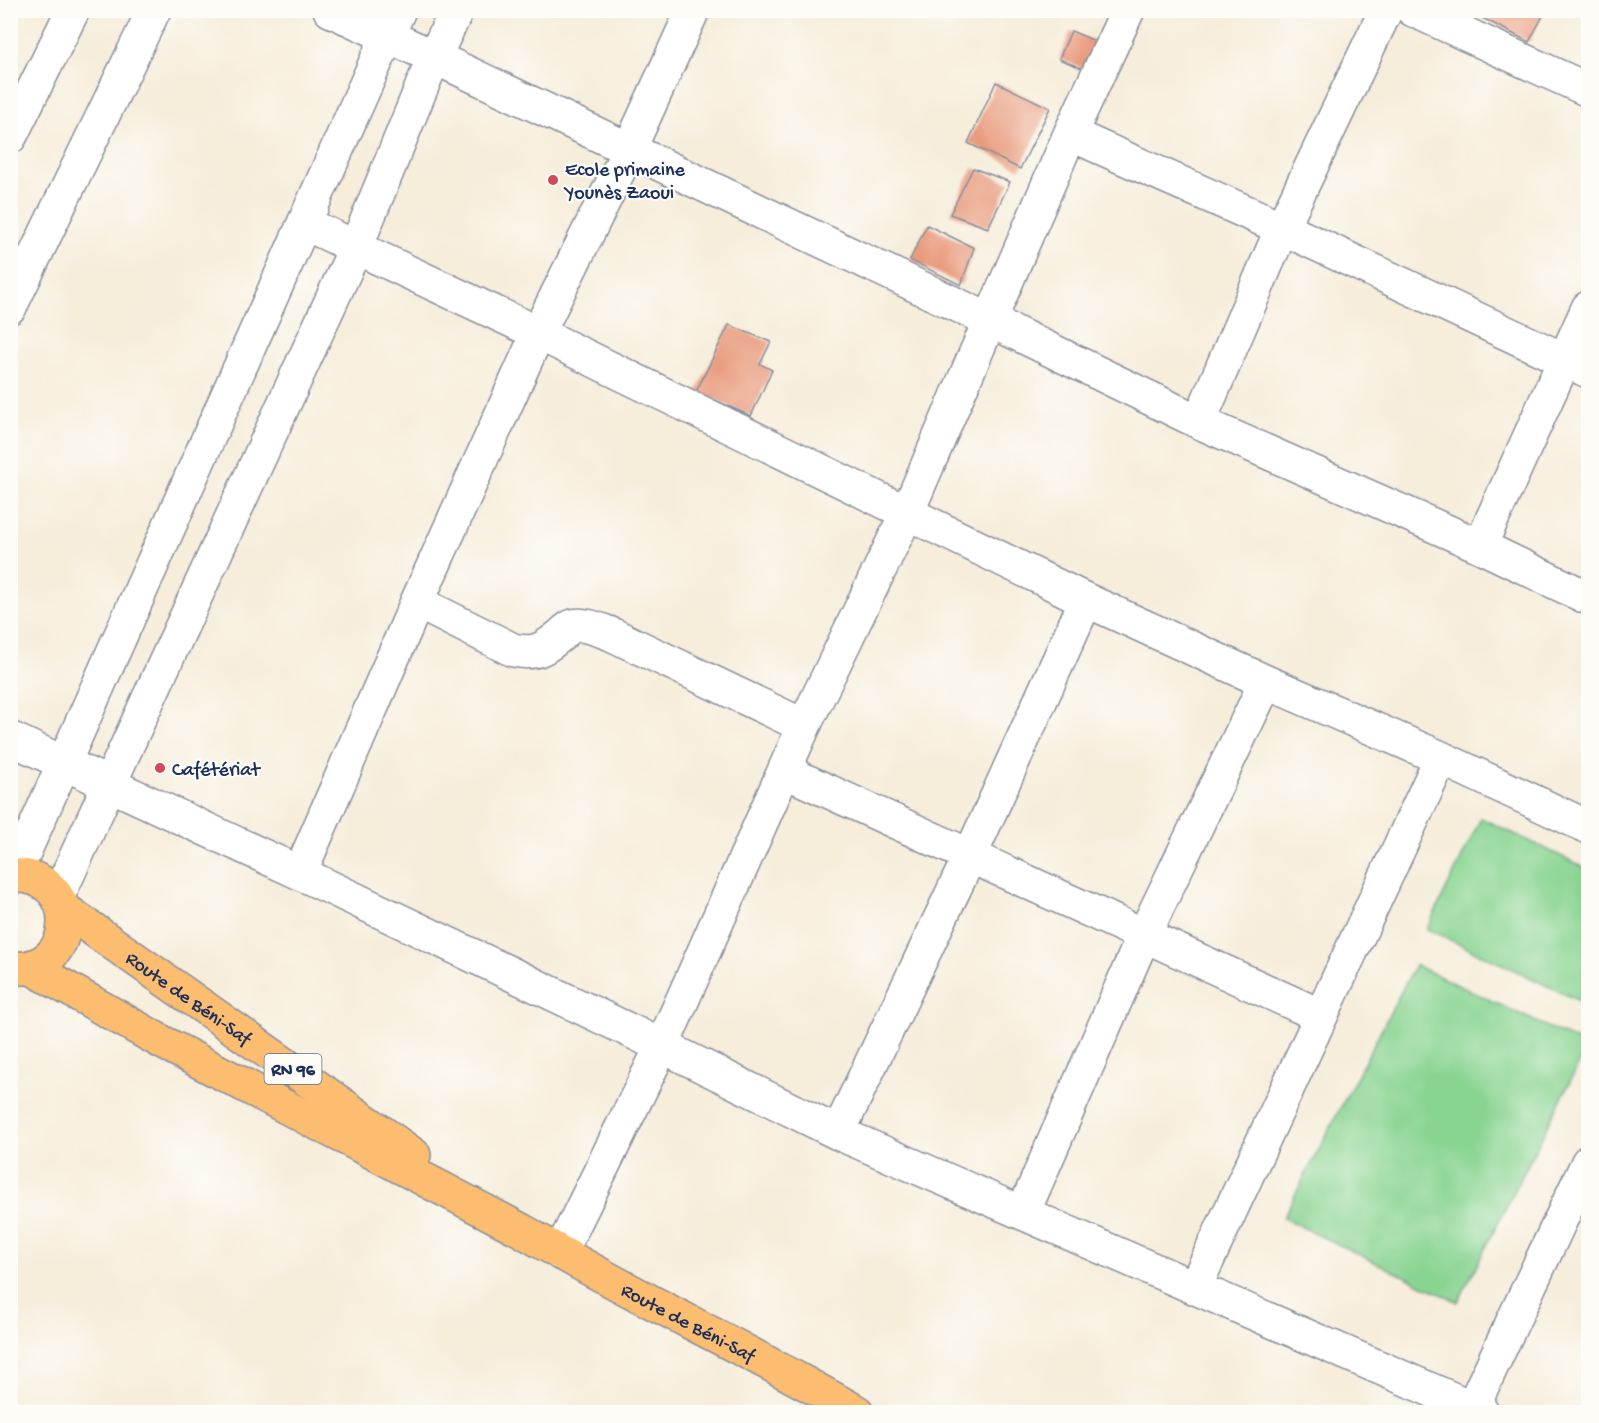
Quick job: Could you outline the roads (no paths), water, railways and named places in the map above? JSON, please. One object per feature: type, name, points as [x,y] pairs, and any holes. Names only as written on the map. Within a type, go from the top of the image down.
[{"type":"main road","name":"Route de Béni-Saf","points":[[12,876],[35,878],[48,885],[61,902],[521,1230]]},
{"type":"main road","points":[[20,967],[44,961],[55,951],[64,931],[61,902]]},
{"type":"main road","name":"Route de Béni-Saf","points":[[20,967],[781,1368],[857,1413]]},
{"type":"street","points":[[10,137],[73,10]]},
{"type":"street","points":[[10,307],[154,10]]},
{"type":"street","points":[[330,10],[393,23],[434,57],[1199,422],[1480,546],[1588,598]]},
{"type":"street","points":[[61,902],[108,784],[356,246],[434,57],[457,10]]},
{"type":"street","points":[[300,873],[417,602],[538,333],[629,150],[693,10]]},
{"type":"street","points":[[560,1253],[662,1046],[804,726],[907,513],[1070,134],[1128,10]]},
{"type":"street","points":[[1199,422],[1282,228],[1386,10]]},
{"type":"street","points":[[1413,10],[1588,90]]},
{"type":"street","points":[[12,876],[393,23]]},
{"type":"street","points":[[1070,134],[1282,228],[1576,366]]},
{"type":"street","points":[[304,223],[538,333],[1086,600],[1441,758],[1588,827]]},
{"type":"street","points":[[1480,546],[1576,366],[1588,308]]},
{"type":"street","points":[[838,1133],[970,855],[1086,600]]},
{"type":"street","points":[[417,602],[513,650],[526,653],[535,652],[547,646],[573,626],[590,627],[610,634],[804,726]]},
{"type":"street","points":[[1023,1213],[1144,935],[1266,682]]},
{"type":"street","points":[[10,738],[300,873],[838,1133],[1477,1410],[1588,1162]]},
{"type":"street","points":[[1195,1287],[1441,758]]},
{"type":"street","points":[[784,771],[1321,1016]]},
{"type":"place","name":"Ecole primaine Younès Zaoui","points":[[553,180]]},
{"type":"place","name":"Cafétériat","points":[[160,768]]}]
